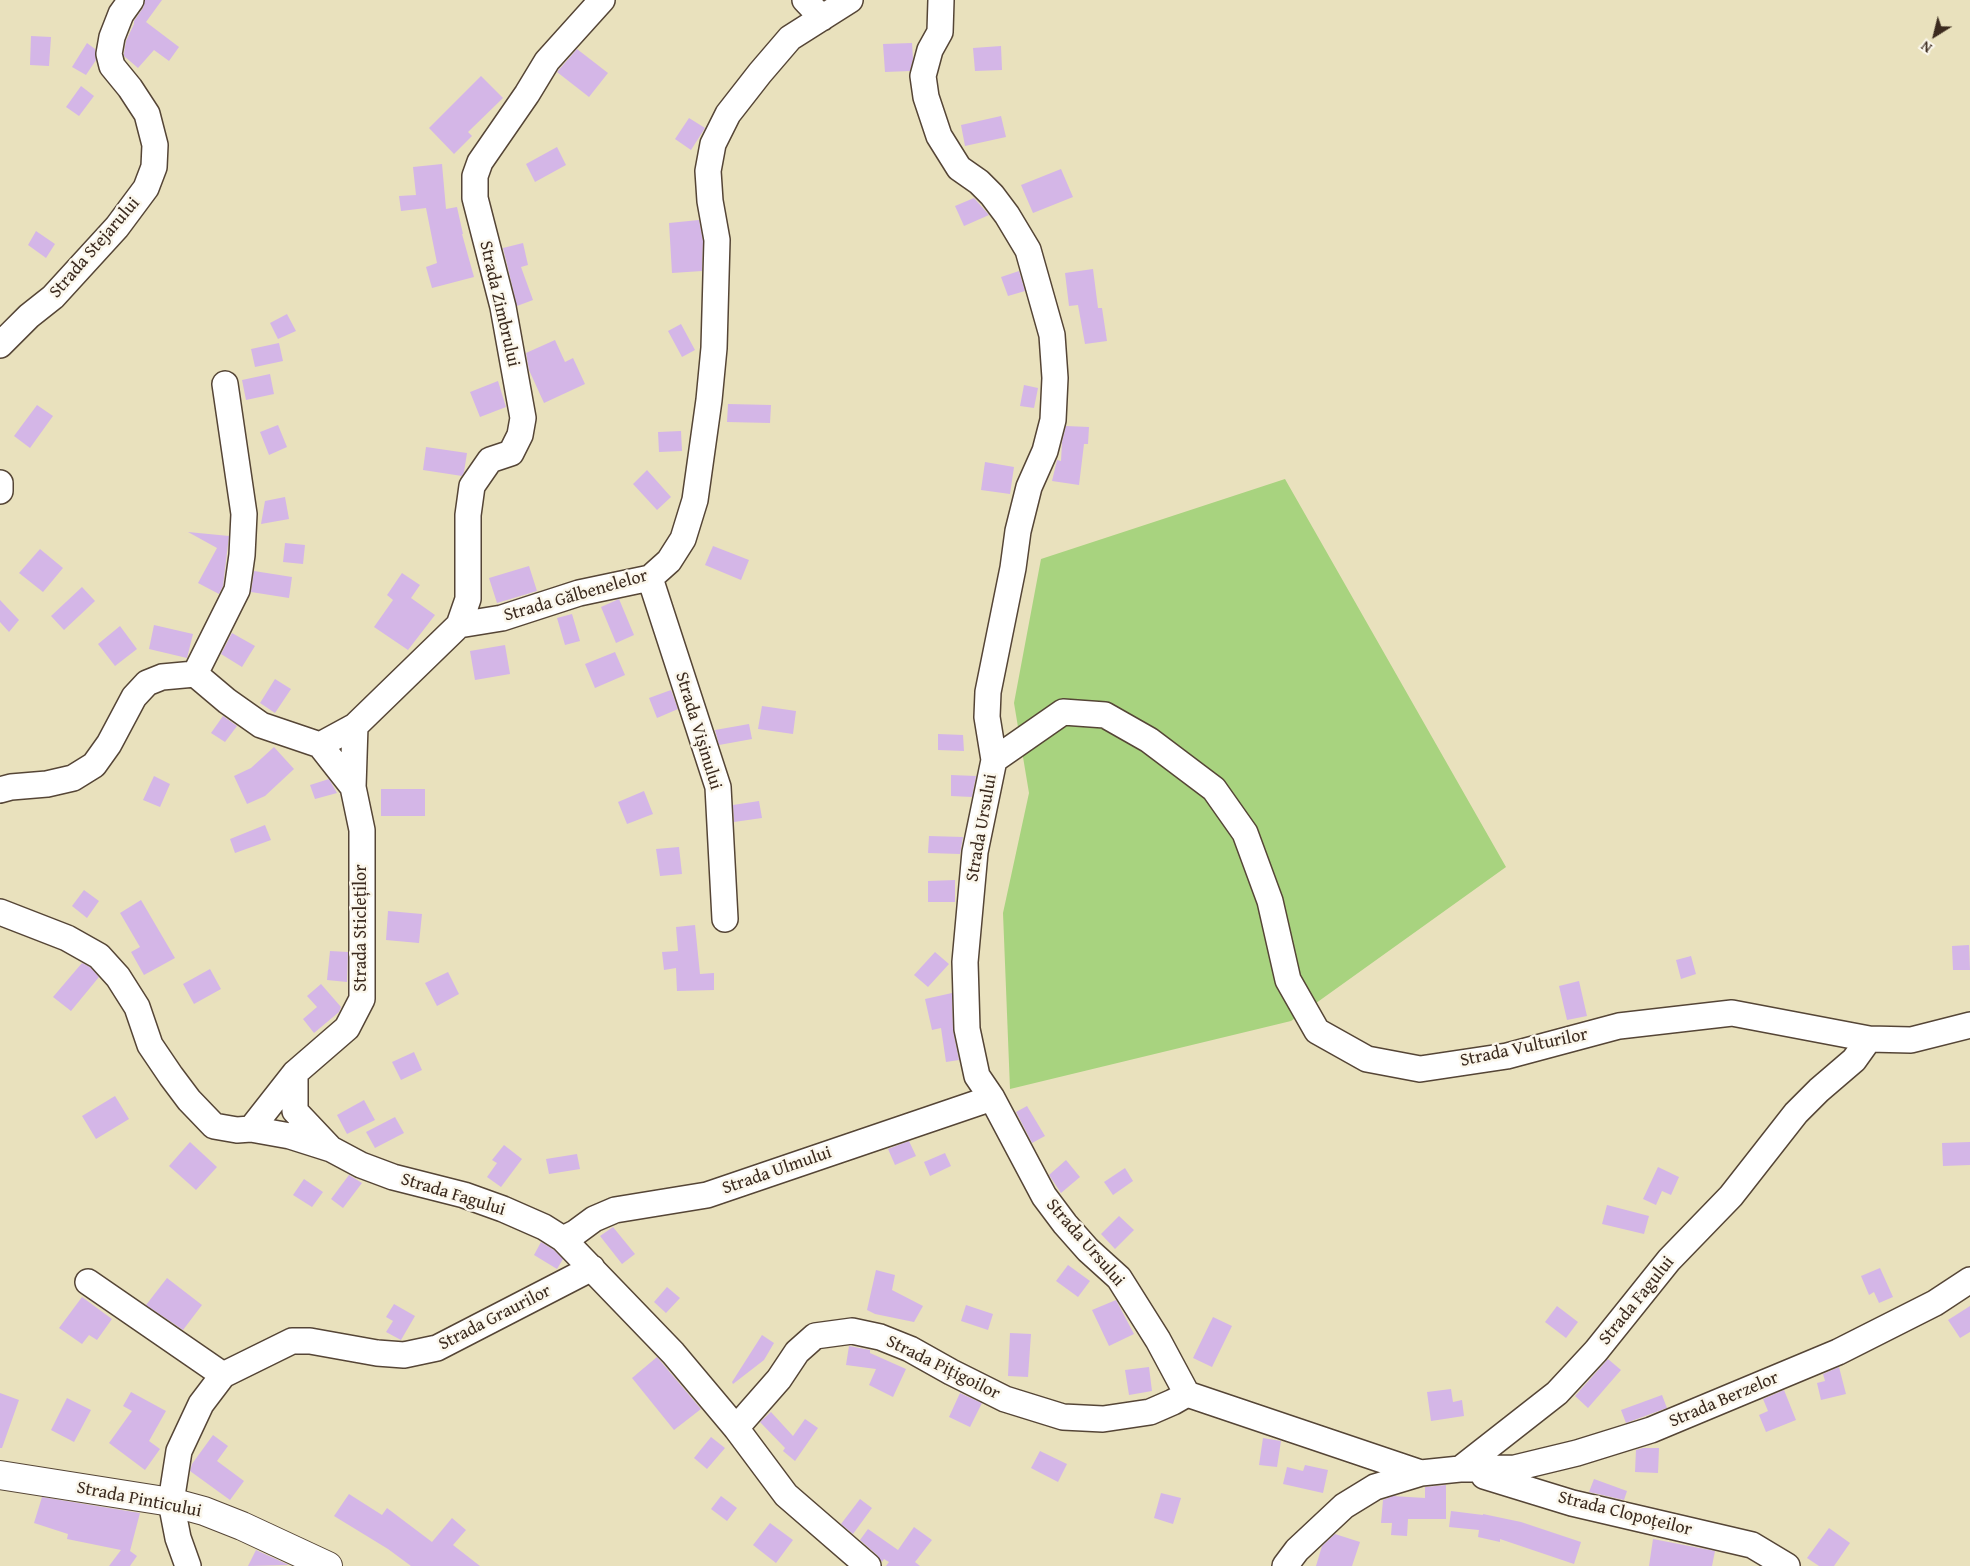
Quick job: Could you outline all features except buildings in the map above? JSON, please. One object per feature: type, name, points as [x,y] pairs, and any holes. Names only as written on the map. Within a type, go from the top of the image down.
[{"type":"main road","name":"Strada Pinticului","points":[[0,1475],[171,1502],[204,1511],[242,1526],[328,1566]]},
{"type":"street","name":"Strada Stejarului","points":[[0,345],[29,316],[53,298],[117,227],[146,188],[154,167],[155,145],[148,114],[112,66],[109,54],[112,37],[121,14],[131,0]]},
{"type":"street","name":"Strada Zimbrului","points":[[459,625],[468,599],[468,515],[472,486],[490,460],[511,453],[520,435],[523,418],[503,307],[475,198],[475,176],[480,162],[527,94],[547,61],[602,0]]},
{"type":"street","points":[[805,0],[822,18]]},
{"type":"street","name":"Strada Gălbenelelor","points":[[459,625],[502,618],[579,594],[650,578],[669,561],[683,539],[695,500],[714,348],[718,240],[710,201],[708,171],[713,144],[728,114],[790,38],[850,0]]},
{"type":"street","name":"Strada Ursului","points":[[941,0],[940,32],[930,50],[923,76],[926,97],[939,136],[960,168],[980,182],[992,196],[1007,215],[1028,250],[1052,334],[1055,378],[1053,420],[1045,451],[1029,487],[1018,531],[988,692],[987,717],[994,760],[975,852],[965,962],[967,1029],[976,1076],[992,1098],[1044,1196],[1082,1243],[1119,1278],[1143,1315],[1187,1394]]},
{"type":"street","points":[[195,674],[237,590],[242,555],[244,514],[225,384]]},
{"type":"street","points":[[0,482],[0,490]]},
{"type":"street","name":"Strada Vișinului","points":[[650,578],[718,787],[725,919]]},
{"type":"street","points":[[0,790],[47,784],[74,778],[94,765],[109,744],[134,697],[146,683],[162,677],[195,674],[227,701],[261,725],[320,745],[355,726],[459,625]]},
{"type":"street","name":"Strada Vulturilor","points":[[994,760],[1063,712],[1105,715],[1149,740],[1214,789],[1245,833],[1270,901],[1288,980],[1317,1031],[1367,1059],[1420,1069],[1507,1056],[1619,1026],[1732,1013],[1869,1039]]},
{"type":"street","name":"Strada Sticleților","points":[[251,1129],[294,1074],[347,1028],[362,999],[362,830],[353,787],[355,726]]},
{"type":"street","name":"Strada Sticleților","points":[[320,745],[353,787]]},
{"type":"street","name":"Strada Fagului","points":[[0,912],[67,938],[99,956],[118,977],[137,1007],[150,1045],[189,1100],[214,1126],[237,1130],[251,1129],[290,1136],[331,1150],[361,1165],[393,1177],[464,1195],[502,1209],[544,1227],[563,1239],[673,1353],[736,1428],[786,1495],[868,1566]]},
{"type":"street","points":[[1869,1039],[1911,1040],[1970,1025]]},
{"type":"street","name":"Strada Fagului","points":[[1460,1469],[1557,1394],[1596,1351],[1669,1260],[1731,1196],[1796,1113],[1818,1090],[1854,1060],[1869,1039]]},
{"type":"street","points":[[294,1074],[295,1111],[331,1150]]},
{"type":"street","name":"Strada Ulmului","points":[[563,1239],[594,1219],[615,1210],[707,1195],[992,1098]]},
{"type":"street","name":"Strada Graurilor","points":[[188,1566],[178,1538],[171,1502],[178,1451],[200,1404],[223,1375],[292,1341],[310,1341],[404,1356],[437,1348],[592,1268]]},
{"type":"street","name":"Strada Berzelor","points":[[1460,1469],[1515,1468],[1577,1453],[1651,1430],[1838,1352],[1935,1303],[1970,1280]]},
{"type":"street","points":[[88,1282],[223,1375]]},
{"type":"street","name":"Strada Pițigoilor","points":[[736,1428],[779,1379],[797,1352],[815,1336],[852,1331],[880,1337],[910,1349],[950,1372],[1005,1399],[1064,1417],[1103,1419],[1150,1412],[1187,1394]]},
{"type":"street","points":[[1187,1394],[1421,1473]]},
{"type":"street","points":[[1285,1566],[1297,1550],[1344,1506],[1375,1487],[1421,1473],[1460,1469]]},
{"type":"street","name":"Strada Clopoțeilor","points":[[1460,1469],[1572,1502],[1752,1545],[1787,1566]]},
{"type":"green space","points":[[1285,479],[1506,867],[1291,1021],[1010,1089],[1003,913],[1029,793],[1014,703],[1041,559]]}]
